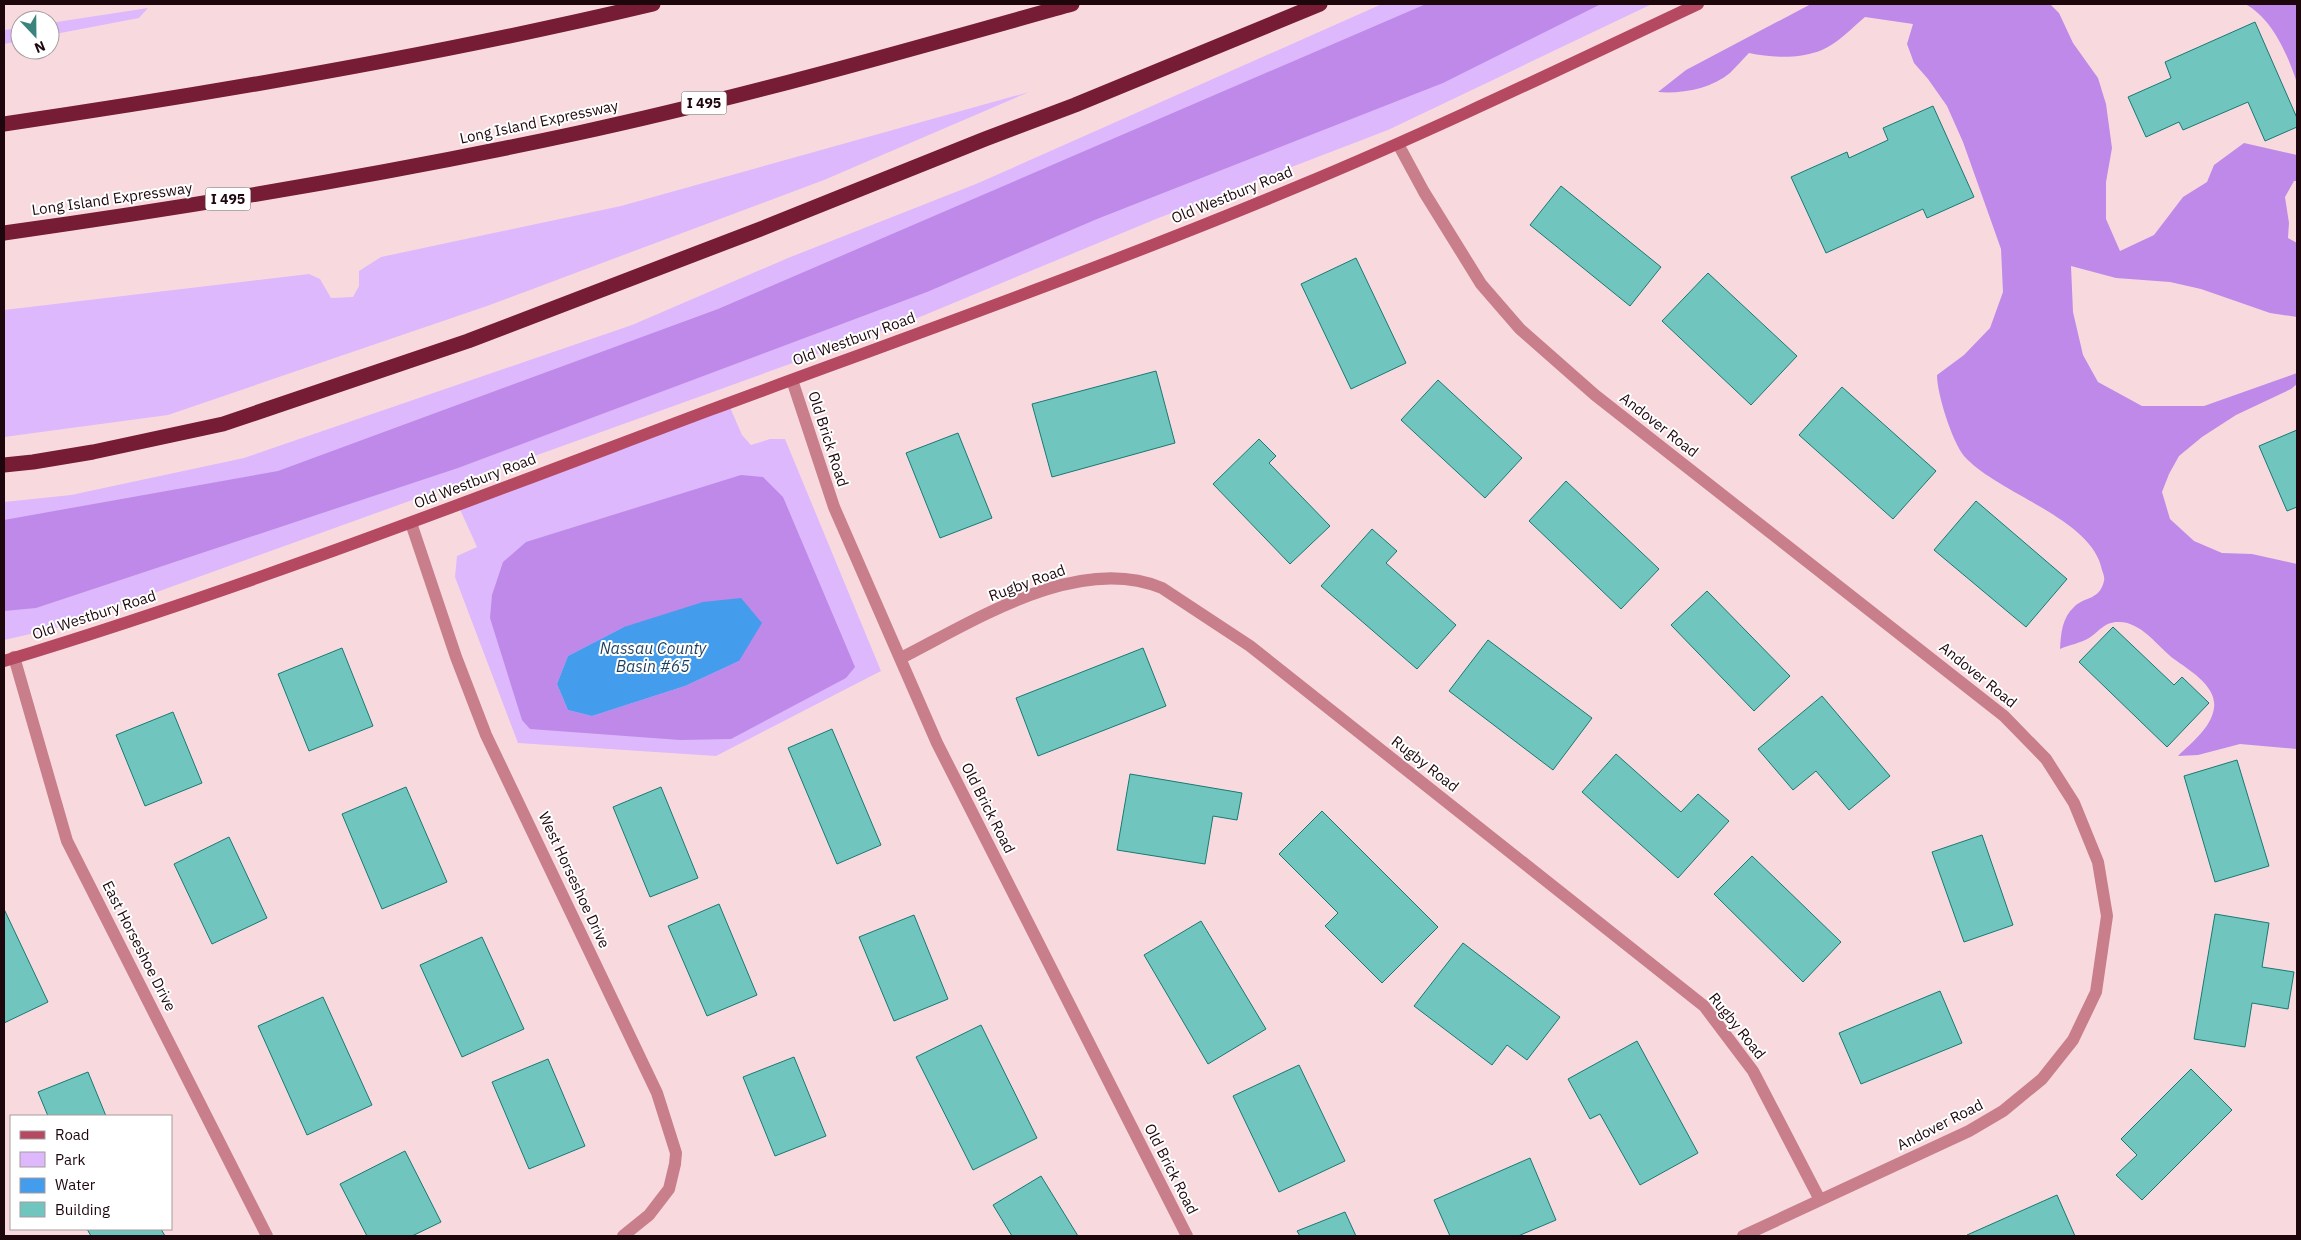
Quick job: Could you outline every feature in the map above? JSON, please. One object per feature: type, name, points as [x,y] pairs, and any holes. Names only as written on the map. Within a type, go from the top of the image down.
[{"type":"highway","points":[[4,124],[371,64],[653,4]]},
{"type":"highway","name":"Long Island Expressway","points":[[4,232],[321,184],[578,133],[830,71],[1072,4]]},
{"type":"highway","points":[[4,465],[85,453],[223,424],[468,341],[763,228],[1075,105],[1320,4]]},
{"type":"main road","name":"Old Westbury Road","points":[[9,659],[159,612],[411,523],[1078,273],[1296,187],[1398,144],[1698,4]]},
{"type":"street","name":"Andover Road","points":[[1398,144],[1424,192],[1481,284],[1520,329],[1595,395],[2004,716],[2046,759],[2074,803],[2098,862],[2107,916],[2096,992],[2073,1040],[2042,1079],[2003,1111],[1969,1132],[1743,1236]]},
{"type":"street","name":"Old Brick Road","points":[[792,380],[834,507],[937,743],[1187,1236]]},
{"type":"street","name":"West Horseshoe Drive","points":[[411,523],[456,657],[486,735],[657,1093],[676,1154],[669,1190],[648,1215],[623,1236]]},
{"type":"street","name":"Rugby Road","points":[[901,658],[1009,604],[1066,584],[1115,578],[1148,582],[1162,588],[1250,646],[1704,1006],[1753,1072],[1820,1200]]},
{"type":"street","name":"East Horseshoe Drive","points":[[9,659],[67,841],[268,1236]]},
{"type":"green space","points":[[1382,4],[1652,4],[1388,130],[1156,219],[915,319],[57,628],[4,640],[4,502],[71,495],[244,458],[632,325],[788,258],[976,184]]},
{"type":"green space","points":[[148,8],[139,18],[60,33],[60,21]]},
{"type":"green space","points":[[10,29],[10,43],[4,44],[4,30]]},
{"type":"green space","points":[[1029,92],[824,180],[487,306],[168,415],[4,437],[4,310],[309,274],[320,279],[331,298],[353,297],[359,286],[359,271],[381,257],[621,206]]},
{"type":"green space","points":[[729,405],[742,435],[751,445],[770,439],[785,439],[881,671],[716,756],[518,743],[455,577],[457,556],[477,547],[458,505]]},
{"type":"shaded area","points":[[1426,4],[1601,4],[1443,83],[1097,219],[927,292],[458,468],[36,608],[4,611],[4,520],[278,471],[718,309]]},
{"type":"shaded area","points":[[1811,4],[2050,4],[2059,13],[2073,43],[2098,78],[2106,104],[2112,148],[2106,182],[2106,219],[2120,251],[2154,235],[2183,197],[2207,182],[2214,165],[2244,143],[2297,155],[2297,181],[2294,181],[2285,197],[2289,223],[2288,238],[2297,243],[2297,317],[2270,313],[2201,289],[2170,282],[2116,278],[2071,266],[2073,312],[2083,355],[2098,382],[2142,406],[2204,406],[2297,373],[2297,384],[2291,389],[2236,415],[2202,437],[2179,456],[2162,492],[2170,519],[2194,541],[2222,553],[2252,554],[2297,564],[2297,749],[2240,744],[2198,755],[2178,756],[2205,728],[2212,715],[2214,700],[2201,679],[2174,659],[2142,630],[2126,623],[2113,622],[2102,627],[2086,640],[2060,649],[2062,632],[2070,611],[2099,592],[2104,576],[2095,552],[2081,536],[2063,521],[1979,470],[1964,456],[1959,449],[1946,417],[1937,375],[1964,355],[1990,328],[2003,292],[2001,249],[1963,142],[1947,106],[1914,63],[1907,44],[1913,24],[1865,17],[1839,39],[1822,50],[1805,55],[1786,57],[1749,53],[1730,73],[1705,87],[1686,91],[1658,92],[1686,70]]},
{"type":"shaded area","points":[[2245,4],[2297,4],[2297,83],[2278,38],[2263,18]]},
{"type":"shaded area","points":[[741,475],[763,477],[783,497],[855,667],[846,678],[731,739],[680,740],[530,729],[522,720],[490,618],[492,595],[503,562],[526,542]],"holes":[[[624,627],[739,661],[685,686],[592,716],[568,710],[557,684],[568,656]]]},
{"type":"water","name":"Nassau County Basin #65","points":[[741,598],[762,623],[739,661],[685,686],[592,716],[568,710],[557,684],[568,656],[624,627],[703,602]]},
{"type":"building","points":[[2255,22],[2297,118],[2297,127],[2265,141],[2248,102],[2183,130],[2179,122],[2146,137],[2128,97],[2171,78],[2165,62]]},
{"type":"building","points":[[1933,106],[1974,197],[1927,218],[1923,209],[1826,253],[1791,177],[1847,152],[1849,158],[1888,140],[1883,128]]},
{"type":"building","points":[[1561,186],[1661,267],[1630,306],[1530,225]]},
{"type":"building","points":[[1356,258],[1406,363],[1351,389],[1301,284]]},
{"type":"building","points":[[1708,273],[1797,356],[1751,405],[1662,321]]},
{"type":"building","points":[[1156,371],[1175,443],[1052,477],[1032,404]]},
{"type":"building","points":[[1438,380],[1522,458],[1485,498],[1401,420]]},
{"type":"building","points":[[1842,387],[1936,471],[1893,519],[1799,435]]},
{"type":"building","points":[[2297,430],[2297,507],[2287,511],[2259,446]]},
{"type":"building","points":[[958,433],[992,518],[940,538],[906,453]]},
{"type":"building","points":[[1259,439],[1276,456],[1269,463],[1330,526],[1290,564],[1213,484]]},
{"type":"building","points":[[1566,481],[1659,569],[1621,609],[1529,521]]},
{"type":"building","points":[[1976,501],[2067,579],[2026,627],[1934,550]]},
{"type":"building","points":[[1372,529],[1397,551],[1386,563],[1456,625],[1417,669],[1321,586]]},
{"type":"building","points":[[1707,591],[1790,676],[1754,711],[1671,625]]},
{"type":"building","points":[[2113,627],[2174,685],[2182,677],[2209,703],[2167,747],[2079,662]]},
{"type":"building","points":[[1488,640],[1592,718],[1553,770],[1449,691]]},
{"type":"building","points":[[342,648],[373,726],[309,751],[278,674]]},
{"type":"building","points":[[1143,648],[1166,706],[1038,756],[1016,698]]},
{"type":"building","points":[[1822,696],[1890,776],[1849,810],[1816,771],[1793,790],[1758,749]]},
{"type":"building","points":[[173,712],[202,783],[145,806],[116,735]]},
{"type":"building","points":[[832,729],[881,845],[837,864],[788,748]]},
{"type":"building","points":[[1616,754],[1681,812],[1698,794],[1729,821],[1678,878],[1582,792]]},
{"type":"building","points":[[2237,760],[2269,866],[2215,882],[2184,776]]},
{"type":"building","points":[[1130,774],[1242,793],[1237,820],[1213,816],[1205,864],[1117,850]]},
{"type":"building","points":[[406,787],[447,882],[382,909],[342,814]]},
{"type":"building","points":[[661,787],[698,878],[650,897],[613,807]]},
{"type":"building","points":[[1322,811],[1438,927],[1382,983],[1325,926],[1338,913],[1279,854]]},
{"type":"building","points":[[1982,835],[2013,925],[1964,942],[1932,852]]},
{"type":"building","points":[[229,837],[267,918],[212,944],[174,864]]},
{"type":"building","points":[[1752,856],[1841,942],[1803,982],[1714,894]]},
{"type":"building","points":[[719,904],[757,995],[707,1016],[668,926]]},
{"type":"building","points":[[4,909],[48,1002],[4,1023]]},
{"type":"building","points":[[2215,914],[2269,923],[2262,967],[2294,972],[2288,1009],[2252,1003],[2245,1047],[2194,1039]]},
{"type":"building","points":[[914,915],[948,999],[894,1021],[859,937]]},
{"type":"building","points":[[1201,921],[1266,1029],[1208,1064],[1144,955]]},
{"type":"building","points":[[482,937],[524,1029],[462,1057],[420,965]]},
{"type":"building","points":[[1463,943],[1560,1017],[1527,1060],[1507,1045],[1492,1065],[1414,1006]]},
{"type":"building","points":[[1940,991],[1962,1043],[1861,1084],[1839,1033]]},
{"type":"building","points":[[323,997],[372,1105],[307,1135],[258,1026]]},
{"type":"building","points":[[981,1025],[1037,1138],[973,1170],[916,1057]]},
{"type":"building","points":[[1637,1041],[1698,1153],[1640,1185],[1600,1114],[1590,1119],[1568,1079]]},
{"type":"building","points":[[794,1057],[826,1136],[775,1156],[743,1077]]},
{"type":"building","points":[[548,1059],[585,1146],[529,1169],[492,1082]]},
{"type":"building","points":[[1299,1065],[1345,1161],[1279,1192],[1233,1096]]},
{"type":"building","points":[[2191,1069],[2232,1110],[2142,1200],[2116,1175],[2137,1155],[2121,1139]]},
{"type":"building","points":[[88,1072],[106,1115],[48,1115],[38,1092]]},
{"type":"building","points":[[405,1151],[441,1222],[412,1236],[367,1236],[340,1184]]},
{"type":"building","points":[[1530,1158],[1556,1220],[1518,1236],[1450,1236],[1434,1200]]},
{"type":"building","points":[[1041,1176],[1078,1236],[1012,1236],[993,1205]]},
{"type":"building","points":[[2057,1195],[2075,1236],[1967,1236],[1967,1235]]},
{"type":"building","points":[[1345,1212],[1356,1236],[1300,1236],[1297,1231]]},
{"type":"building","points":[[88,1230],[162,1230],[165,1236],[91,1236]]}]
